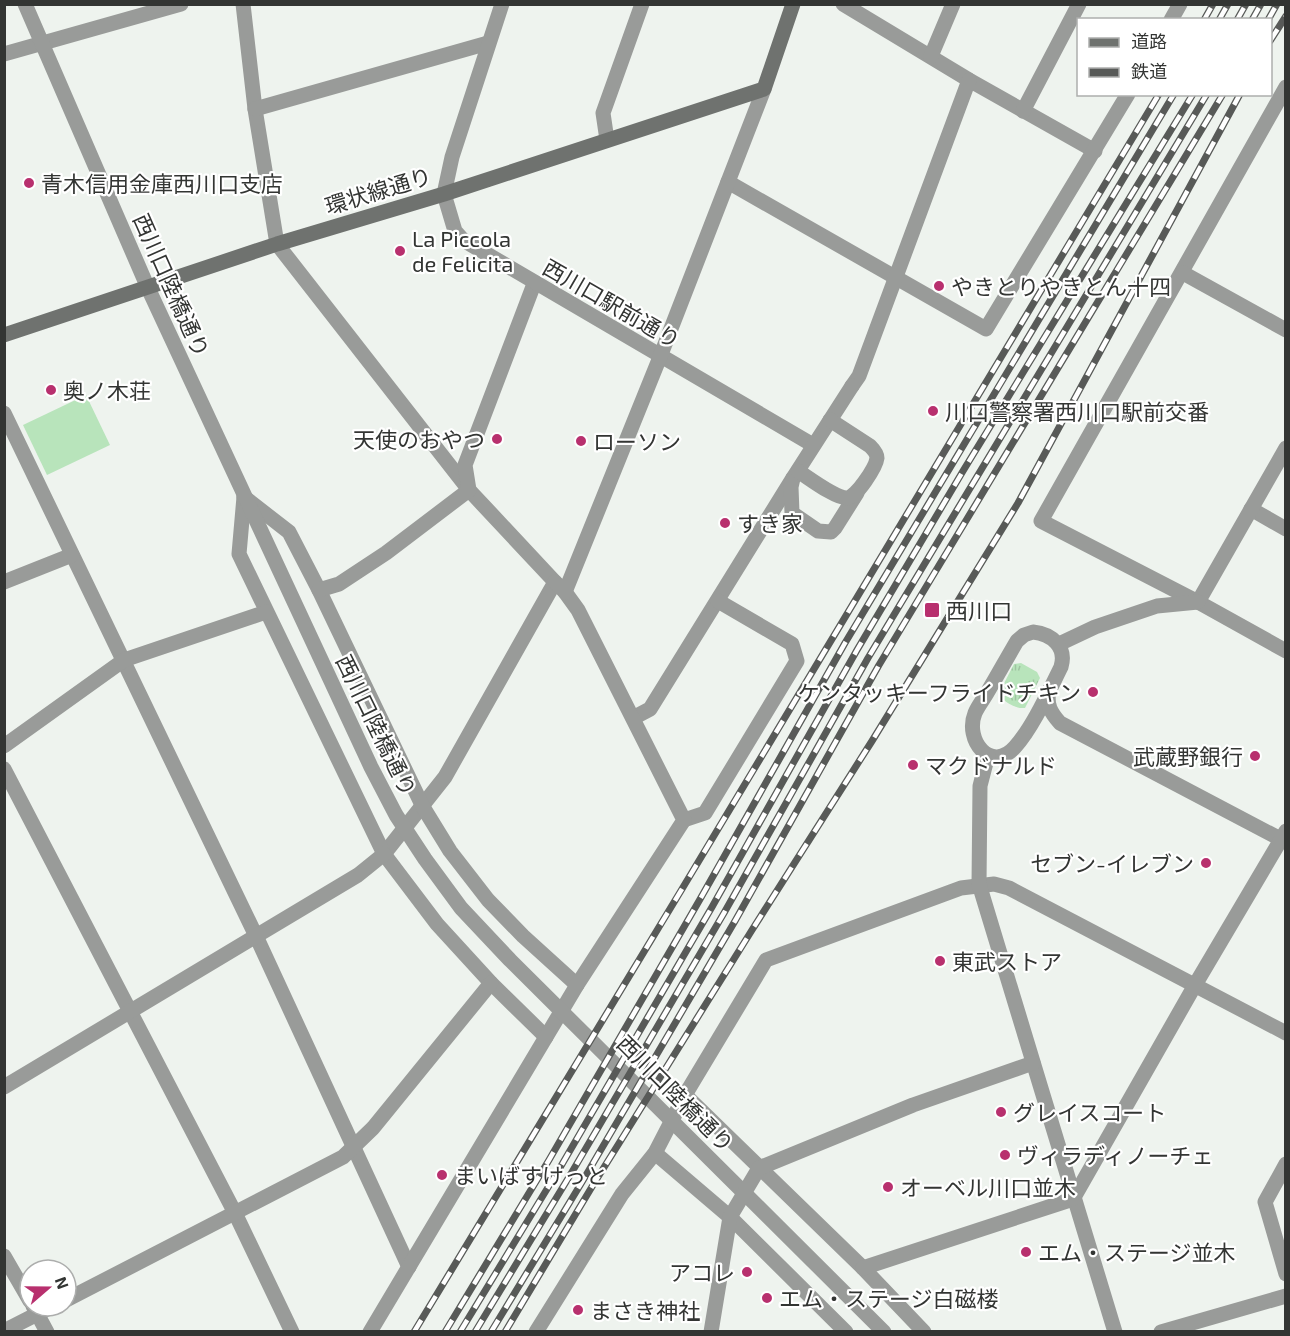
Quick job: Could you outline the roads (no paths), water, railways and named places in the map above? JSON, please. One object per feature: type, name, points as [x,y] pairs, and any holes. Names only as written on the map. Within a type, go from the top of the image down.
[{"type":"main road","points":[[764,89],[793,4]]},
{"type":"main road","name":"環状線通り","points":[[4,335],[278,244],[444,194],[764,89]]},
{"type":"street","name":"西川口陸橋通り","points":[[25,4],[148,288],[371,767],[396,815],[461,908],[510,960],[884,1332]]},
{"type":"street","points":[[4,54],[42,44],[147,9],[182,4]]},
{"type":"street","points":[[243,4],[255,109],[278,244],[469,490],[560,587],[578,610],[684,820]]},
{"type":"street","points":[[444,194],[452,157],[502,4]]},
{"type":"street","points":[[607,141],[603,113],[642,4]]},
{"type":"street","points":[[843,4],[969,80],[1095,151]]},
{"type":"street","points":[[931,56],[953,4]]},
{"type":"street","points":[[1023,111],[1079,4]]},
{"type":"street","points":[[1172,18],[1180,4]]},
{"type":"street","points":[[255,109],[488,43]]},
{"type":"street","points":[[633,718],[650,709],[859,376],[969,80]]},
{"type":"street","points":[[1286,87],[1041,521],[1286,651]]},
{"type":"street","points":[[4,1087],[358,874],[384,854],[423,807],[445,777],[560,587],[660,357],[764,89]]},
{"type":"street","points":[[728,182],[986,329],[1127,96]]},
{"type":"street","name":"西川口駅前通り","points":[[444,194],[455,231],[463,240],[534,284],[813,446]]},
{"type":"street","points":[[1183,273],[1286,330]]},
{"type":"street","points":[[469,490],[465,465],[534,284]]},
{"type":"street","points":[[4,413],[256,936],[409,1267]]},
{"type":"street","points":[[796,474],[791,487],[792,513],[818,531],[831,532],[836,528],[877,457],[870,446],[830,420]]},
{"type":"street","points":[[1197,602],[1286,448]]},
{"type":"street","points":[[796,474],[839,497],[851,497],[857,493]]},
{"type":"street","points":[[319,590],[339,584],[386,553],[469,490]]},
{"type":"street","points":[[244,497],[289,532],[423,807],[450,851],[488,900],[523,936],[577,985]]},
{"type":"street","points":[[244,497],[239,554],[384,854],[437,924],[491,983],[546,1037]]},
{"type":"street","points":[[1251,509],[1286,529]]},
{"type":"street","points":[[4,582],[72,555]]},
{"type":"street","points":[[370,1332],[577,985],[684,820],[705,813],[797,661],[792,644],[718,601]]},
{"type":"street","points":[[1059,644],[1095,627],[1157,606],[1197,602]]},
{"type":"street","points":[[4,746],[124,660],[266,612]]},
{"type":"street","points":[[1033,632],[1041,633],[1059,644],[1063,660],[1027,730],[1014,749],[1003,756],[988,755],[974,738],[972,727],[975,713],[1017,641],[1033,632]]},
{"type":"street","points":[[863,1268],[1073,1199],[1195,985],[1284,837],[1060,723],[1050,711],[1049,690]]},
{"type":"street","points":[[1027,730],[1041,723],[1060,723]]},
{"type":"street","points":[[988,755],[980,786],[979,884],[1115,1332]]},
{"type":"street","points":[[4,769],[235,1213],[292,1332]]},
{"type":"street","points":[[536,1332],[622,1194],[655,1153],[685,1095],[766,960],[961,888],[979,884],[994,884],[1009,888],[1286,1033]]},
{"type":"street","points":[[78,1293],[343,1157],[373,1128],[491,983]]},
{"type":"street","points":[[711,1332],[730,1217],[759,1168],[913,1105],[1033,1063]]},
{"type":"street","points":[[685,1095],[863,1268],[924,1332]]},
{"type":"street","points":[[655,1153],[730,1217],[846,1332]]},
{"type":"street","points":[[1286,1164],[1265,1202],[1286,1274]]},
{"type":"street","points":[[4,1256],[18,1281]]},
{"type":"street","points":[[1161,1332],[1286,1296]]},
{"type":"street","points":[[4,1331],[20,1318]]},
{"type":"street","points":[[39,1318],[47,1332]]},
{"type":"railway","points":[[1205,18],[1213,4]]},
{"type":"railway","points":[[1220,18],[1228,4]]},
{"type":"railway","points":[[1238,18],[1246,4]]},
{"type":"railway","points":[[1253,18],[1261,4]]},
{"type":"railway","points":[[1269,18],[1277,4]]},
{"type":"railway","points":[[1272,38],[1286,16]]},
{"type":"railway","points":[[414,1332],[1158,96]]},
{"type":"railway","points":[[445,1332],[549,1160],[845,643],[1173,96]]},
{"type":"railway","points":[[460,1332],[561,1166],[712,907],[857,650],[963,471],[1192,96]]},
{"type":"railway","points":[[475,1332],[724,913],[868,658],[1206,96]]},
{"type":"railway","points":[[491,1332],[735,921],[879,665],[1222,96]]},
{"type":"railway","points":[[505,1332],[593,1185],[872,741],[1018,503],[1239,96]]},
{"type":"place","name":"青木信用金庫西川口支店","points":[[29,183]]},
{"type":"place","name":"La Piccola de Felicita","points":[[400,251]]},
{"type":"place","name":"やきとりやきとん十四","points":[[939,286]]},
{"type":"place","name":"奥ノ木荘","points":[[51,390]]},
{"type":"place","name":"川口警察署西川口駅前交番","points":[[933,411]]},
{"type":"place","name":"天使のおやつ","points":[[497,439]]},
{"type":"place","name":"ローソン","points":[[581,441]]},
{"type":"place","name":"すき家","points":[[725,523]]},
{"type":"place","name":"西川口","points":[[932,610]]},
{"type":"place","name":"ケンタッキーフライドチキン","points":[[1093,692]]},
{"type":"place","name":"武蔵野銀行","points":[[1255,756]]},
{"type":"place","name":"マクドナルド","points":[[913,765]]},
{"type":"place","name":"セブン-イレブン","points":[[1206,863]]},
{"type":"place","name":"東武ストア","points":[[940,961]]},
{"type":"place","name":"グレイスコート","points":[[1001,1112]]},
{"type":"place","name":"ヴィラディノーチェ","points":[[1005,1155]]},
{"type":"place","name":"まいばすけっと","points":[[442,1175]]},
{"type":"place","name":"オーベル川口並木","points":[[888,1187]]},
{"type":"place","name":"エム・ステージ並木","points":[[1026,1252]]},
{"type":"place","name":"アコレ","points":[[747,1272]]},
{"type":"place","name":"エム・ステージ白磁楼","points":[[767,1298]]},
{"type":"place","name":"まさき神社","points":[[578,1310]]}]
